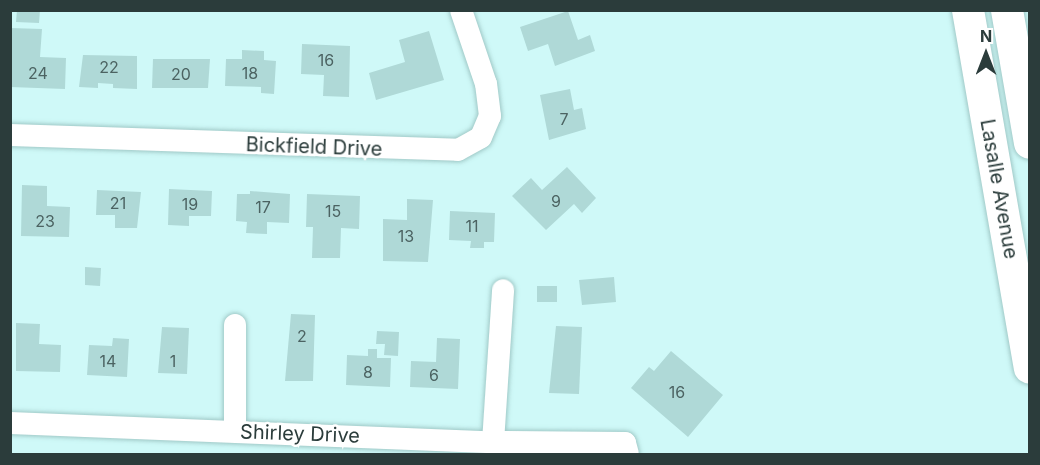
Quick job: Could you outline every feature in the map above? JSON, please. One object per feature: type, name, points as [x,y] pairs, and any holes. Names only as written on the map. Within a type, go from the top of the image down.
[{"type":"main road","name":"Lasalle Avenue","points":[[968,10],[1029,368]]},
{"type":"main road","name":"Lasalle Avenue","points":[[1007,10],[1029,143]]},
{"type":"street","name":"Bickfield Drive","points":[[10,135],[458,150],[481,137],[490,116],[486,84],[461,10]]},
{"type":"street","points":[[493,442],[503,290]]},
{"type":"street","points":[[235,325],[235,431]]},
{"type":"street","name":"Shirley Drive","points":[[10,423],[627,449]]},
{"type":"building","points":[[17,10],[40,10],[39,23],[16,22]]},
{"type":"building","points":[[568,11],[578,40],[590,35],[595,51],[555,66],[548,44],[528,51],[520,27]]},
{"type":"building","points":[[10,28],[42,29],[40,57],[66,58],[65,89],[10,87]]},
{"type":"building","points":[[429,31],[444,80],[376,100],[369,73],[405,62],[399,40]]},
{"type":"building","points":[[302,44],[350,46],[349,97],[323,96],[324,75],[301,74]]},
{"type":"building","points":[[242,50],[264,51],[264,60],[276,61],[274,94],[261,93],[261,87],[225,86],[226,59],[242,59]]},
{"type":"building","points":[[83,55],[137,56],[137,89],[113,88],[113,84],[98,83],[98,88],[79,87]]},
{"type":"building","points":[[153,59],[210,59],[208,88],[152,88]]},
{"type":"building","points":[[570,89],[574,110],[582,108],[586,129],[549,140],[540,95]]},
{"type":"building","points":[[567,167],[596,198],[582,213],[574,204],[546,230],[512,196],[531,178],[542,190]]},
{"type":"building","points":[[22,185],[47,186],[47,206],[70,207],[69,237],[21,236]]},
{"type":"building","points":[[169,189],[212,191],[211,216],[189,216],[189,226],[168,225]]},
{"type":"building","points":[[97,190],[141,192],[137,228],[115,228],[115,215],[96,215]]},
{"type":"building","points":[[250,191],[290,194],[289,223],[267,222],[267,234],[246,233],[247,222],[236,221],[237,194],[250,194]]},
{"type":"building","points":[[307,194],[360,196],[359,229],[341,228],[340,258],[312,258],[313,227],[306,227]]},
{"type":"building","points":[[407,199],[433,200],[428,262],[383,261],[383,219],[407,220]]},
{"type":"building","points":[[450,211],[495,213],[494,242],[484,242],[484,248],[470,248],[471,241],[449,240]]},
{"type":"building","points":[[85,267],[101,268],[100,286],[85,285]]},
{"type":"building","points":[[614,277],[616,302],[582,305],[579,280]]},
{"type":"building","points":[[537,286],[557,286],[557,302],[537,302]]},
{"type":"building","points":[[291,314],[315,315],[313,381],[285,381]]},
{"type":"building","points":[[16,323],[40,324],[39,344],[61,345],[60,372],[16,371]]},
{"type":"building","points":[[556,326],[582,327],[579,394],[549,393]]},
{"type":"building","points":[[162,327],[189,328],[187,374],[158,373]]},
{"type":"building","points":[[377,331],[399,332],[398,356],[384,355],[385,344],[376,344]]},
{"type":"building","points":[[113,338],[129,339],[127,377],[87,375],[89,345],[112,346]]},
{"type":"building","points":[[437,338],[460,339],[458,389],[410,387],[411,361],[436,362]]},
{"type":"building","points":[[368,349],[377,349],[377,358],[391,358],[390,387],[346,385],[347,355],[368,356]]},
{"type":"building","points":[[671,351],[723,395],[688,437],[631,388],[649,367],[654,371]]}]
